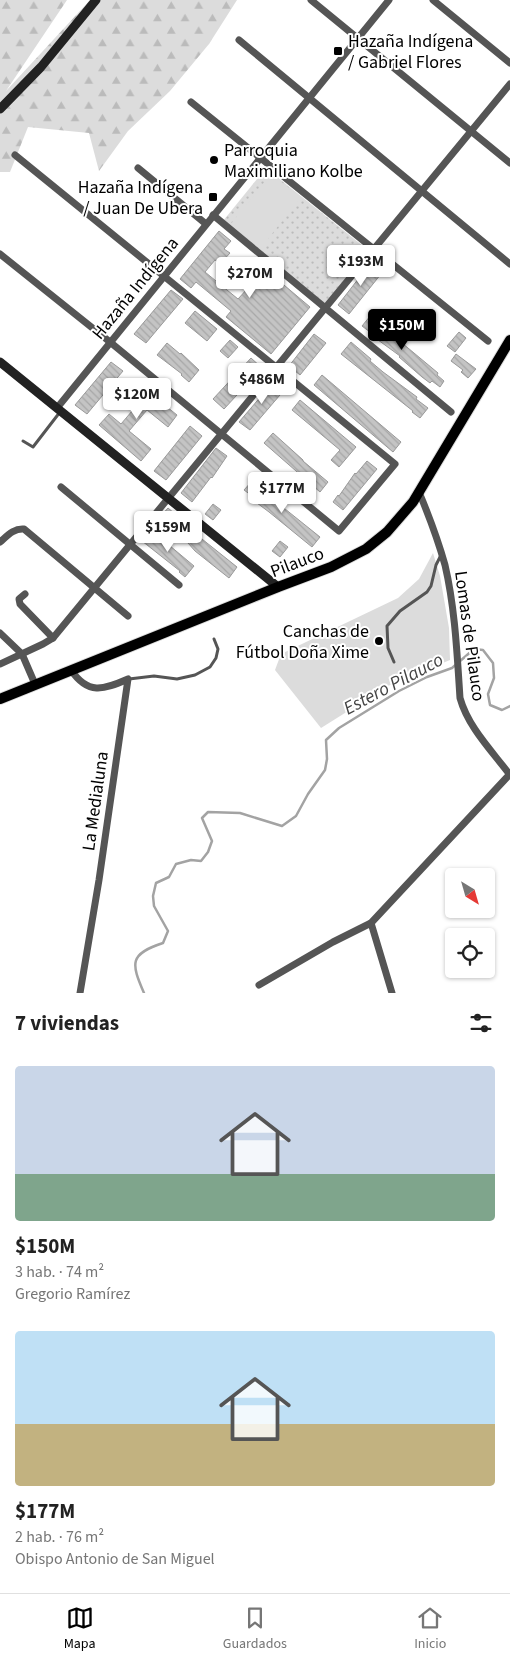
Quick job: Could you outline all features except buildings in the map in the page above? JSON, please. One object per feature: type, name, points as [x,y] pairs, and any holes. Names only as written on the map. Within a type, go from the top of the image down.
[{"type":"main road","name":"Pilauco","points":[[0,699],[331,567],[366,549],[396,523],[419,492],[510,340]]},
{"type":"street","points":[[0,109],[41,68],[96,0]]},
{"type":"street","points":[[311,0],[510,163]]},
{"type":"street","name":"Hazaña Indígena","points":[[58,410],[110,342],[389,0]]},
{"type":"street","points":[[433,0],[510,63]]},
{"type":"street","points":[[239,40],[510,264]]},
{"type":"street","points":[[0,664],[53,638],[510,84]]},
{"type":"street","points":[[191,102],[488,341]]},
{"type":"street","points":[[0,254],[339,531],[395,464],[15,156]]},
{"type":"street","points":[[138,168],[206,224]]},
{"type":"street","points":[[213,216],[451,412]]},
{"type":"street","points":[[0,362],[278,587]]},
{"type":"street","points":[[61,487],[179,586]]},
{"type":"street","name":"Lomas de Pilauco","points":[[259,986],[333,942],[371,923],[510,775],[468,718],[463,708],[460,698],[455,624],[442,555],[419,492]]},
{"type":"street","points":[[0,542],[13,531],[24,529],[128,616]]},
{"type":"street","points":[[25,594],[19,600],[20,604],[53,638]]},
{"type":"street","points":[[0,632],[22,654],[35,684]]},
{"type":"street","points":[[71,670],[84,685],[99,688],[108,687],[128,679]]},
{"type":"street","name":"La Medialuna","points":[[80,993],[99,880],[128,679]]},
{"type":"street","points":[[371,923],[392,993]]},
{"type":"lane","name":"Hazaña Indígena","points":[[22,441],[33,447],[58,410]]},
{"type":"lane","points":[[394,662],[388,648],[387,626],[400,611],[427,592],[432,586],[436,565],[442,555]]},
{"type":"lane","points":[[128,679],[154,676],[177,679],[196,675],[210,667],[216,658],[218,649],[214,639]]},
{"type":"green space","points":[[0,0],[67,0],[6,91],[90,0],[237,0],[209,44],[170,91],[128,131],[99,171],[89,133],[28,127],[10,172],[0,172]]},
{"type":"green space","points":[[266,168],[368,250],[325,304],[223,221]]},
{"type":"green space","points":[[271,174],[301,197],[260,249],[230,225]]},
{"type":"green space","name":"Canchas de Fútbol Doña Xime","points":[[433,553],[440,576],[449,628],[450,660],[388,686],[321,728],[275,670],[281,654],[398,598],[419,579]]},
{"type":"waterway","name":"Estero Pilauco","points":[[144,993],[135,967],[136,961],[144,951],[163,943],[168,931],[154,906],[153,896],[156,883],[169,877],[176,864],[191,860],[201,861],[208,852],[212,841],[202,818],[208,812],[240,813],[282,826],[296,816],[308,794],[325,770],[327,759],[326,740],[339,728],[399,691],[427,677],[452,668],[474,649],[483,650],[493,663],[494,678],[488,694],[490,705],[502,710],[510,706]]},
{"type":"place","name":"Hazaña Indígena / Gabriel Flores","points":[[338,51]]},
{"type":"place","name":"Parroquia Maximiliano Kolbe","points":[[214,160]]},
{"type":"place","name":"Hazaña Indígena / Juan De Ubera","points":[[213,197]]},
{"type":"place","name":"Canchas de Fútbol Doña Xime","points":[[379,641]]}]
